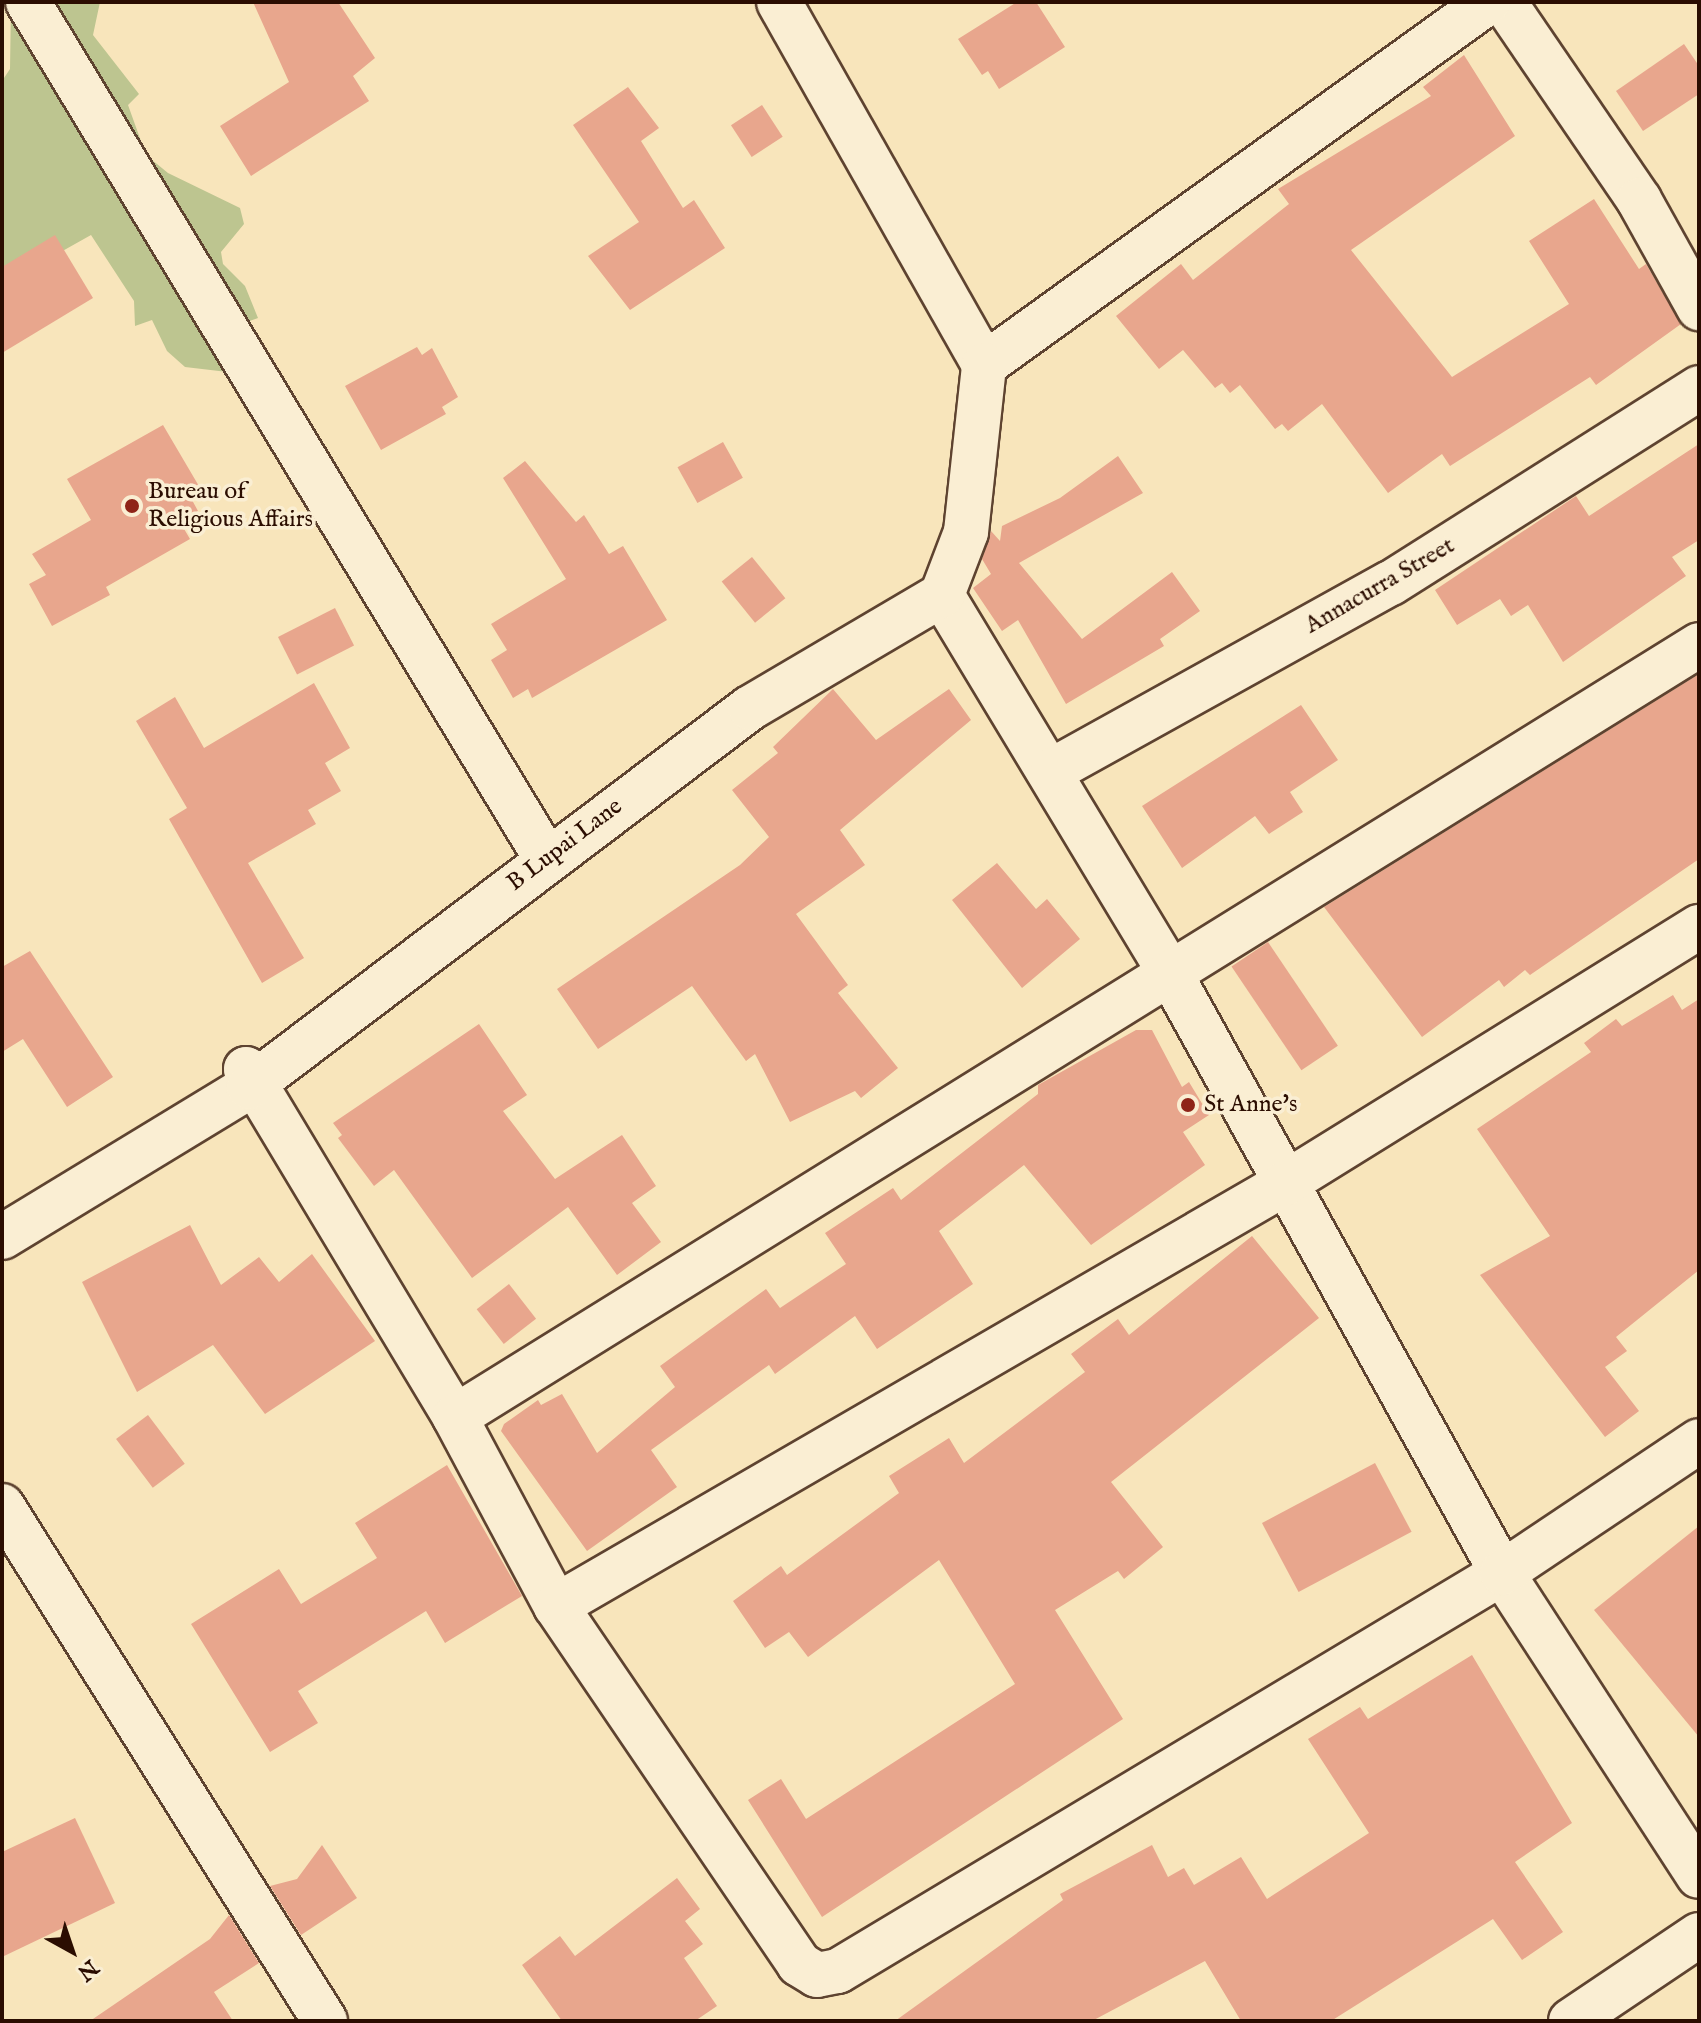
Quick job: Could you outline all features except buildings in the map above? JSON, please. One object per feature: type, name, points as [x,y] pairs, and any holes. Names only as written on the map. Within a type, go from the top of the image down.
[{"type":"street","points":[[28,2],[546,858]]},
{"type":"street","points":[[779,2],[984,365],[966,532],[942,595],[1053,770],[1171,975],[1502,1573],[1699,1876]]},
{"type":"street","points":[[984,365],[1488,2]]},
{"type":"street","points":[[1504,2],[1639,200],[1699,308]]},
{"type":"street","name":"Annacurra Street","points":[[1053,770],[1391,583],[1699,388]]},
{"type":"street","name":"B Lupai Lane","points":[[2,1237],[249,1087],[546,858],[750,708],[942,595]]},
{"type":"street","points":[[455,1417],[1699,645]]},
{"type":"street","points":[[556,1606],[1284,1184],[1699,927]]},
{"type":"street","points":[[249,1087],[246,1069],[455,1417],[556,1606],[799,1964],[817,1975],[838,1971],[1502,1573],[1699,1441]]},
{"type":"street","points":[[2,1506],[325,2021]]},
{"type":"street","points":[[1571,2021],[1699,1935]]},
{"type":"green space","points":[[11,2],[100,2],[93,35],[139,94],[128,105],[146,155],[168,173],[240,208],[244,224],[221,252],[223,264],[245,286],[258,318],[241,324],[236,373],[185,367],[167,351],[152,320],[135,326],[134,301],[91,235],[2,285],[2,81],[10,69]]},
{"type":"place","name":"Bureau of Religious Affairs","points":[[132,506]]},
{"type":"place","name":"St Anne's","points":[[1188,1105]]}]
